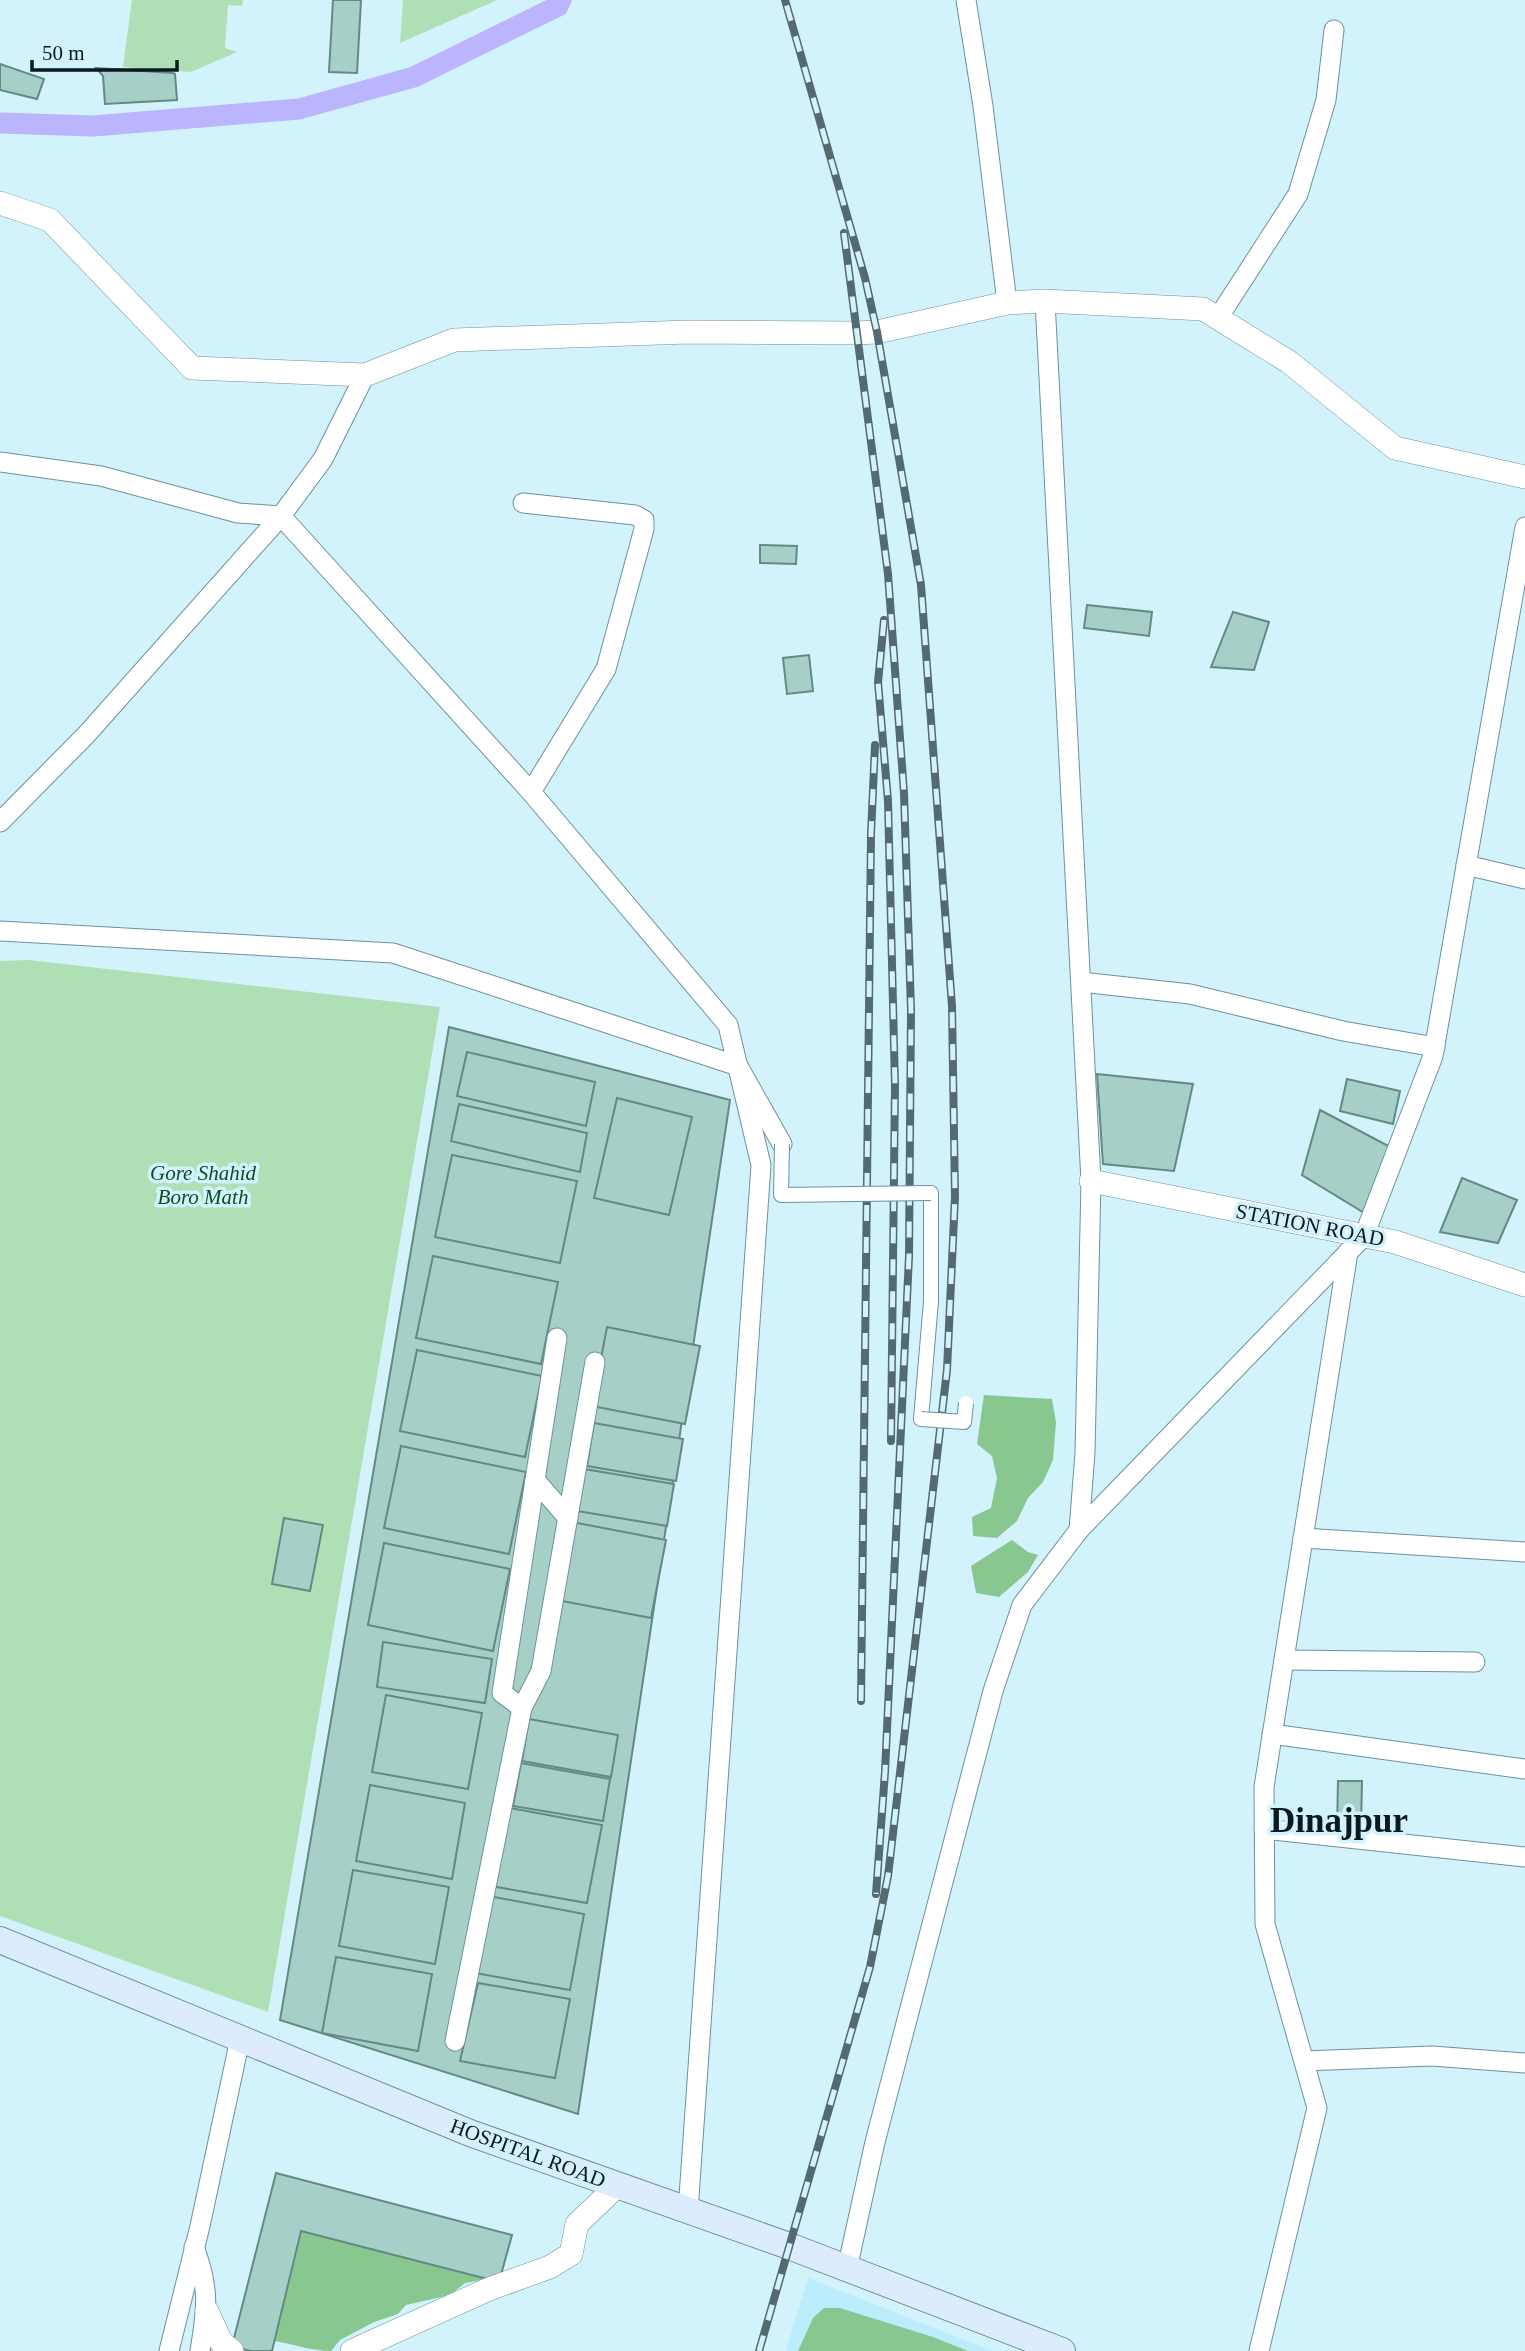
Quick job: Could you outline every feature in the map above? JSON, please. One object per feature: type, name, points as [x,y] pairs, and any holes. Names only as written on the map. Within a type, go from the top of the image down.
[{"type":"main road","name":"HOSPITAL ROAD","points":[[0,1940],[470,2133],[846,2269],[1062,2351]]},
{"type":"street","points":[[966,0],[983,106],[1007,303]]},
{"type":"street","points":[[1218,318],[1298,194],[1326,100],[1334,30]]},
{"type":"street","points":[[0,202],[50,220],[192,368],[365,374],[454,340],[688,332],[877,332],[1007,303],[1045,300],[1203,309],[1289,362],[1395,448],[1525,477]]},
{"type":"street","points":[[1045,300],[1091,1181],[1085,1453],[1079,1530]]},
{"type":"street","points":[[0,822],[86,735],[281,516],[323,459],[365,374]]},
{"type":"street","points":[[0,462],[101,476],[238,513],[281,516],[531,792],[728,1025],[761,1165],[688,2211]]},
{"type":"street","points":[[523,503],[635,516],[644,520],[644,530],[606,669],[531,792]]},
{"type":"street","points":[[846,2269],[875,2142],[993,1691],[1022,1605],[1079,1530],[1364,1236],[1433,1056],[1525,527]]},
{"type":"street","points":[[1466,865],[1525,879]]},
{"type":"street","points":[[0,931],[393,953],[738,1066],[782,1144],[781,1195],[931,1193],[931,1301],[921,1419],[964,1422],[966,1403]]},
{"type":"street","points":[[1081,982],[1191,994],[1343,1031],[1434,1047]]},
{"type":"street","name":"STATION ROAD","points":[[1091,1181],[1395,1242],[1525,1285]]},
{"type":"street","points":[[1259,2351],[1317,2108],[1265,1924],[1264,1787],[1348,1252]]},
{"type":"street","points":[[522,1708],[502,1693],[557,1338]]},
{"type":"street","points":[[455,2040],[522,1708],[541,1671],[594,1362]]},
{"type":"street","points":[[535,1480],[568,1518]]},
{"type":"street","points":[[1303,1538],[1525,1552]]},
{"type":"street","points":[[1284,1660],[1475,1662]]},
{"type":"street","points":[[1272,1734],[1525,1769]]},
{"type":"street","points":[[1264,1829],[1525,1857]]},
{"type":"street","points":[[169,2351],[240,2039]]},
{"type":"street","points":[[1304,2061],[1432,2056],[1525,2063]]},
{"type":"street","points":[[352,2351],[489,2289],[550,2267],[571,2254],[577,2224],[617,2186]]},
{"type":"street","points":[[194,2247],[204,2274],[207,2311],[200,2351]]},
{"type":"street","points":[[207,2311],[221,2342],[232,2351]]},
{"type":"shaded area","points":[[808,2278],[993,2351],[786,2351]]},
{"type":"green space","points":[[132,0],[243,0],[242,6],[228,5],[225,48],[237,52],[191,72],[123,67]]},
{"type":"green space","points":[[403,0],[497,0],[400,43]]},
{"type":"green space","name":"Gore Shahid Boro Math","points":[[28,960],[440,1007],[268,2012],[0,1916],[0,961]]},
{"type":"green space","points":[[984,1395],[1052,1399],[1056,1422],[1053,1460],[1043,1482],[1028,1498],[1017,1521],[997,1538],[973,1536],[972,1517],[991,1508],[997,1478],[992,1456],[977,1444]]},
{"type":"green space","points":[[1012,1540],[1028,1552],[1038,1555],[1028,1572],[999,1597],[976,1593],[971,1566]]},
{"type":"green space","points":[[301,2231],[486,2279],[465,2283],[450,2295],[406,2305],[398,2314],[374,2322],[340,2340],[331,2351],[274,2341]]},
{"type":"green space","points":[[824,2308],[840,2308],[933,2337],[968,2351],[798,2351],[813,2318]]},
{"type":"building","points":[[333,0],[361,0],[357,73],[329,72]]},
{"type":"building","points":[[0,64],[44,79],[37,99],[0,90]]},
{"type":"building","points":[[96,68],[173,73],[177,100],[105,104],[103,76]]},
{"type":"building","points":[[760,545],[797,546],[796,564],[760,563]]},
{"type":"building","points":[[1087,605],[1152,612],[1149,636],[1084,628]]},
{"type":"building","points":[[1233,612],[1269,622],[1254,670],[1211,667]]},
{"type":"building","points":[[809,655],[813,691],[787,694],[783,658]]},
{"type":"building","points":[[449,1027],[730,1100],[578,2114],[280,2020]]},
{"type":"building","points":[[467,1052],[595,1082],[586,1126],[457,1096]]},
{"type":"building","points":[[1097,1074],[1193,1084],[1174,1171],[1103,1164]]},
{"type":"building","points":[[1347,1079],[1400,1091],[1393,1124],[1340,1111]]},
{"type":"building","points":[[617,1098],[692,1117],[669,1215],[594,1198]]},
{"type":"building","points":[[459,1104],[587,1133],[580,1172],[451,1141]]},
{"type":"building","points":[[1320,1110],[1396,1150],[1371,1217],[1302,1175]]},
{"type":"building","points":[[452,1155],[577,1181],[560,1263],[435,1237]]},
{"type":"building","points":[[1462,1178],[1517,1200],[1498,1243],[1440,1232]]},
{"type":"building","points":[[433,1256],[558,1282],[541,1364],[416,1338]]},
{"type":"building","points":[[607,1327],[700,1346],[685,1424],[592,1406]]},
{"type":"building","points":[[417,1350],[542,1376],[525,1457],[400,1431]]},
{"type":"building","points":[[594,1423],[683,1439],[676,1481],[587,1466]]},
{"type":"building","points":[[401,1446],[526,1472],[509,1554],[384,1528]]},
{"type":"building","points":[[584,1469],[674,1484],[667,1526],[577,1511]]},
{"type":"building","points":[[284,1518],[323,1525],[310,1591],[272,1584]]},
{"type":"building","points":[[572,1522],[666,1540],[651,1618],[557,1600]]},
{"type":"building","points":[[384,1543],[510,1569],[493,1651],[368,1625]]},
{"type":"building","points":[[383,1642],[492,1659],[485,1703],[377,1687]]},
{"type":"building","points":[[386,1695],[482,1713],[468,1789],[372,1772]]},
{"type":"building","points":[[529,1719],[618,1735],[611,1777],[522,1761]]},
{"type":"building","points":[[521,1763],[610,1779],[603,1821],[513,1806]]},
{"type":"building","points":[[1338,1781],[1362,1781],[1361,1828],[1337,1828]]},
{"type":"building","points":[[370,1785],[465,1803],[452,1879],[356,1861]]},
{"type":"building","points":[[510,1808],[602,1825],[587,1903],[491,1886]]},
{"type":"building","points":[[353,1870],[449,1887],[435,1964],[339,1946]]},
{"type":"building","points":[[489,1896],[584,1914],[570,1990],[475,1973]]},
{"type":"building","points":[[336,1957],[432,1974],[418,2051],[322,2033]]},
{"type":"building","points":[[478,1983],[570,1999],[555,2078],[460,2061]]},
{"type":"building","points":[[276,2173],[512,2235],[499,2282],[301,2231],[272,2351],[250,2351],[232,2346]]},
{"type":"waterway","points":[[0,123],[93,126],[299,109],[414,77],[558,6],[561,0]]},
{"type":"railway","points":[[759,2351],[870,1967],[888,1876],[947,1370],[955,1196],[952,1006],[921,585],[877,332],[865,278],[785,0]]},
{"type":"railway","points":[[844,233],[888,574],[904,793],[911,1010],[909,1256],[885,1772],[876,1894]]},
{"type":"railway","points":[[884,620],[878,682],[888,801],[895,1085],[891,1441]]},
{"type":"railway","points":[[861,1701],[871,834],[875,745]]},
{"type":"district","name":"Dinajpur","points":[[1339,1820]]}]
